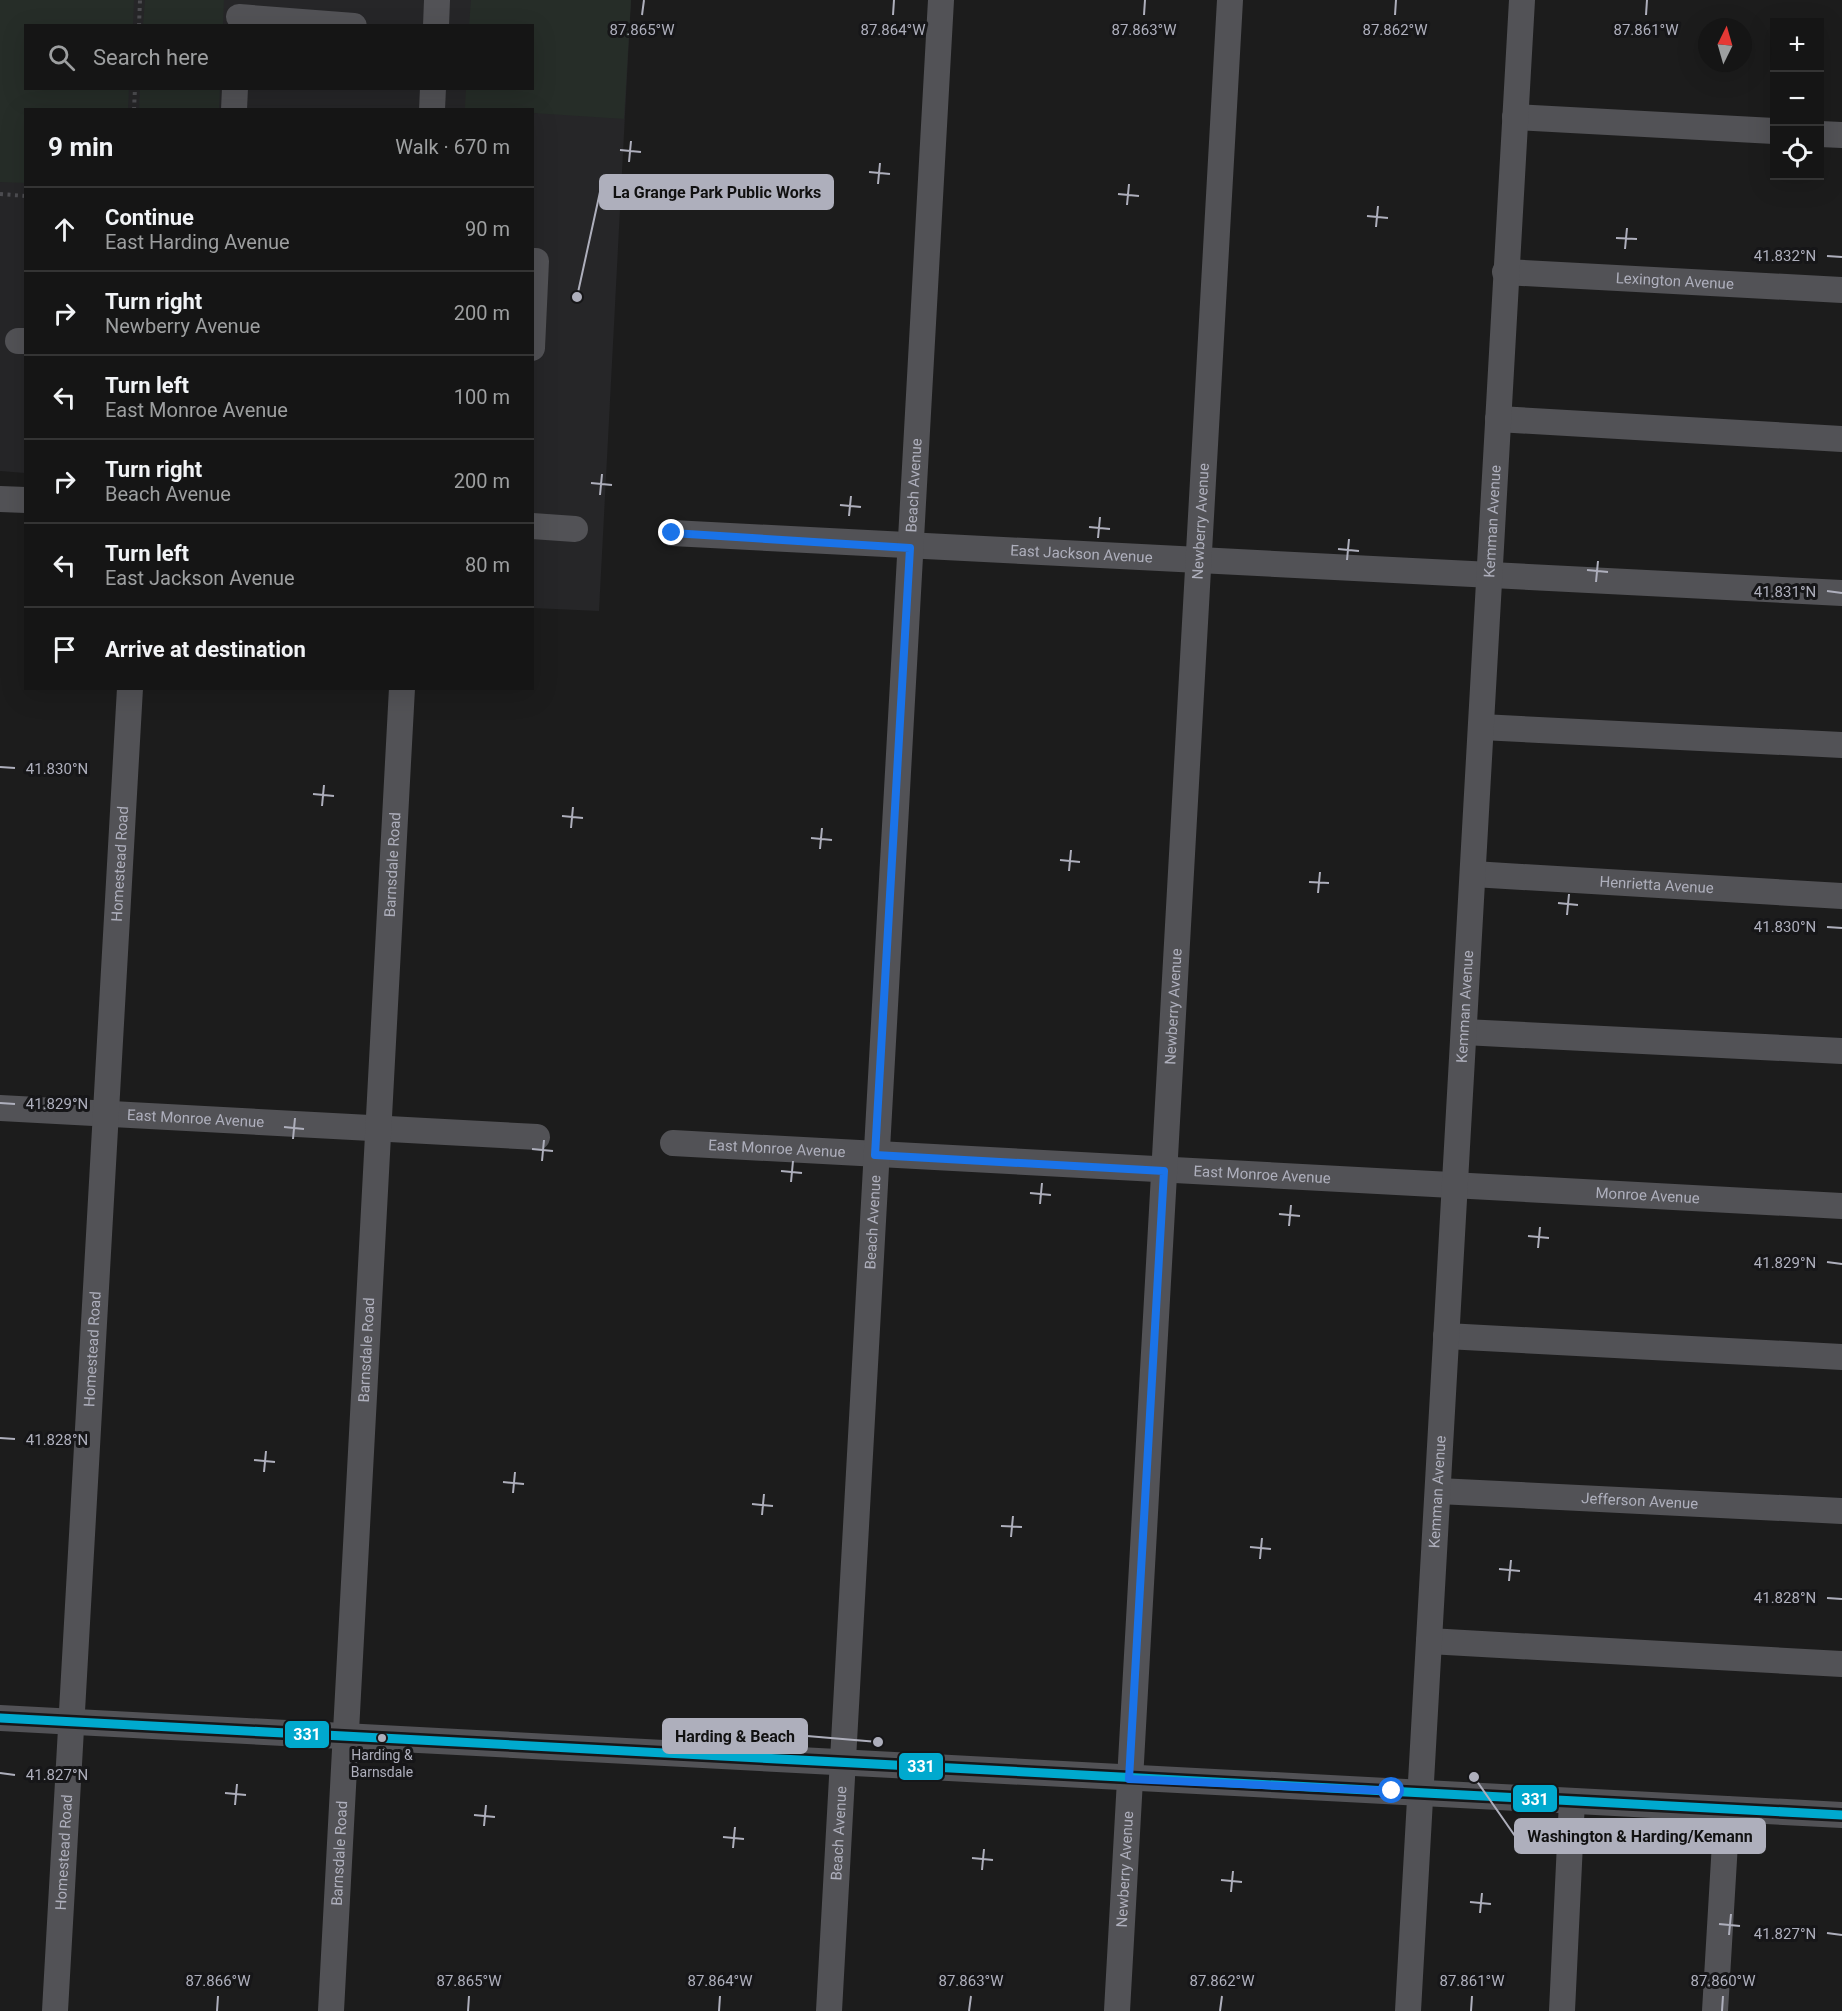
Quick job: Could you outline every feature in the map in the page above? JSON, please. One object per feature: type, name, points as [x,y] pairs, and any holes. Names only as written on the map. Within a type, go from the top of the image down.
[{"type":"street","points":[[436,24],[437,0]]},
{"type":"street","name":"Beach Avenue","points":[[829,2011],[940,0]]},
{"type":"street","name":"Newberry Avenue","points":[[1117,2011],[1230,0]]},
{"type":"street","name":"Kemman Avenue","points":[[1408,2011],[1522,0]]},
{"type":"street","points":[[239,14],[335,24]]},
{"type":"street","points":[[234,108],[235,90]]},
{"type":"street","points":[[432,108],[433,90]]},
{"type":"street","points":[[1515,117],[1770,131]]},
{"type":"street","points":[[1824,134],[1842,135]]},
{"type":"street","points":[[534,261],[536,261],[534,304]]},
{"type":"street","name":"Lexington Avenue","points":[[1505,272],[1842,290]]},
{"type":"street","points":[[1498,419],[1842,439]]},
{"type":"street","points":[[0,499],[24,500]]},
{"type":"street","points":[[534,526],[576,529]]},
{"type":"street","name":"East Jackson Avenue","points":[[672,533],[910,548],[1842,593]]},
{"type":"street","name":"Homestead Road","points":[[55,2011],[130,690]]},
{"type":"street","name":"Barnsdale Road","points":[[331,2011],[348,1737],[402,690]]},
{"type":"street","points":[[1481,727],[1842,745]]},
{"type":"street","name":"Henrietta Avenue","points":[[1473,874],[1842,896]]},
{"type":"street","points":[[1464,1032],[1842,1051]]},
{"type":"street","name":"East Monroe Avenue","points":[[0,1108],[537,1137]]},
{"type":"street","name":"East Monroe Avenue","points":[[673,1143],[1455,1186]]},
{"type":"street","name":"Monroe Avenue","points":[[1455,1186],[1842,1206]]},
{"type":"street","points":[[1446,1336],[1842,1357]]},
{"type":"street","name":"Jefferson Avenue","points":[[1438,1491],[1842,1510]]},
{"type":"street","points":[[1428,1641],[1842,1664]]},
{"type":"street","points":[[0,1718],[1842,1815]]},
{"type":"street","points":[[1562,2011],[1572,1801]]},
{"type":"street","points":[[1715,2011],[1727,1809]]},
{"type":"path","points":[[139,24],[141,0]]},
{"type":"path","points":[[134,108],[135,90]]},
{"type":"path","points":[[0,194],[24,196]]},
{"type":"shaded area","points":[[0,0],[631,0],[599,611],[534,608],[534,108],[24,108],[24,473],[0,471]]},
{"type":"shaded area","points":[[0,0],[134,0],[133,24],[24,24],[24,90],[129,90],[128,108],[24,108],[24,183],[0,182]]},
{"type":"shaded area","points":[[145,0],[224,0],[223,24],[143,24]]},
{"type":"shaded area","points":[[471,0],[631,0],[624,119],[534,113],[534,108],[465,108],[466,90],[534,90],[534,24],[469,24]]},
{"type":"shaded area","points":[[140,90],[220,90],[219,108],[139,108]]},
{"type":"transit line","name":"331","points":[[0,1718],[1842,1815]]},
{"type":"place","name":"La Grange Park Public Works","points":[[577,297]]},
{"type":"place","name":"Harding & Barnsdale","points":[[382,1738]]},
{"type":"place","name":"Harding & Beach","points":[[878,1742]]},
{"type":"place","name":"Washington & Harding/Kemann","points":[[1474,1777]]},
{"type":"route","points":[[672,533],[910,548],[875,1155],[1164,1171],[1129,1779],[1392,1791]]}]
